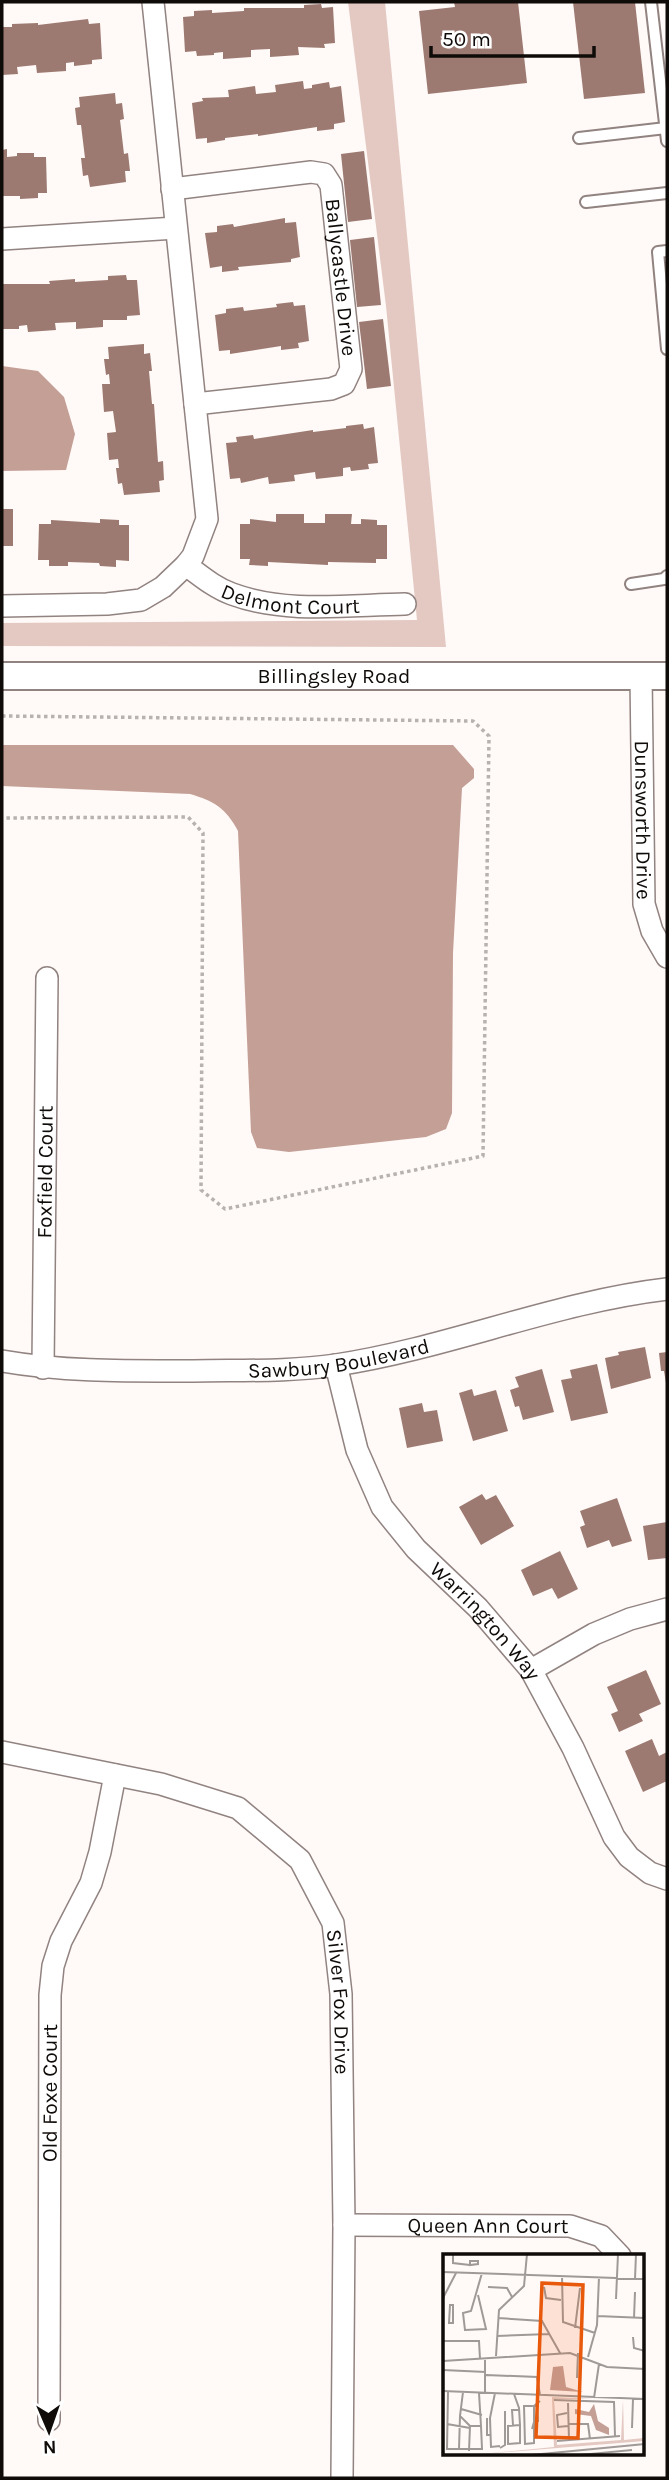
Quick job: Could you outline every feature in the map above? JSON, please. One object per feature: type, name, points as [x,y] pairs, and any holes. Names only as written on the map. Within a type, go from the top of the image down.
[{"type":"street","points":[[2,606],[107,604],[141,600],[163,587],[186,565],[193,556],[207,519],[153,2]]},
{"type":"street","name":"Ballycastle Drive","points":[[172,189],[311,172],[324,174],[331,185],[351,369],[344,384],[331,389],[195,404]]},
{"type":"street","points":[[2,239],[176,228]]},
{"type":"street","name":"Delmont Court","points":[[186,565],[212,584],[232,594],[268,603],[295,606],[405,604]]},
{"type":"street","name":"Billingsley Road","points":[[2,676],[654,676]]},
{"type":"street","name":"Dunsworth Drive","points":[[654,676],[644,904],[652,931],[667,957]]},
{"type":"street","name":"Foxfield Court","points":[[43,1368],[47,978]]},
{"type":"street","name":"Sawbury Boulevard","points":[[2,1361],[43,1368],[256,1370],[336,1365],[460,1338],[624,1294],[667,1289]]},
{"type":"street","name":"Warrington Way","points":[[336,1365],[357,1450],[382,1507],[416,1549],[478,1608],[531,1670],[573,1748],[614,1837],[629,1857],[658,1876]]},
{"type":"street","points":[[531,1670],[594,1633],[667,1609]]},
{"type":"street","name":"Silver Fox Drive","points":[[2,1752],[161,1784],[238,1808],[300,1860],[333,1923],[341,1994],[344,2225],[342,2478]]},
{"type":"street","name":"Old Foxe Court","points":[[49,2420],[50,1995],[53,1966],[61,1941],[91,1883],[115,1775]]},
{"type":"street","name":"Queen Ann Court","points":[[344,2225],[570,2226],[601,2236],[618,2254]]},
{"type":"lane","points":[[651,2],[667,141]]},
{"type":"lane","points":[[579,138],[666,128]]},
{"type":"lane","points":[[586,202],[667,192]]},
{"type":"lane","points":[[667,251],[658,252],[667,349]]},
{"type":"lane","points":[[631,584],[664,579],[667,576]]},
{"type":"path","points":[[2,716],[473,721],[489,736],[483,1156],[225,1209],[201,1190],[203,834],[188,817],[2,818]]},
{"type":"shaded area","points":[[348,2],[385,2],[446,647],[2,646],[2,623],[417,620],[386,306]]},
{"type":"shaded area","points":[[2,366],[38,371],[64,397],[75,434],[66,470],[2,471]]},
{"type":"shaded area","points":[[2,745],[453,745],[474,769],[474,778],[462,788],[453,953],[452,1113],[446,1129],[426,1137],[289,1152],[257,1148],[251,1132],[238,831],[233,823],[218,806],[190,794],[2,786]]},
{"type":"building","points":[[454,2],[518,2],[527,83],[428,94],[419,11],[455,7]]},
{"type":"building","points":[[573,2],[635,2],[645,93],[584,99]]},
{"type":"building","points":[[321,4],[322,8],[333,7],[335,43],[324,44],[325,48],[298,47],[299,55],[270,57],[270,49],[251,50],[251,57],[223,59],[223,52],[197,56],[196,51],[185,52],[183,17],[194,16],[194,11],[212,10],[212,13],[244,11],[244,8],[304,8],[304,5]]},
{"type":"building","points":[[88,19],[89,24],[100,23],[102,59],[92,60],[92,64],[74,66],[74,62],[66,63],[66,71],[37,73],[36,65],[17,67],[18,74],[2,75],[2,27]]},
{"type":"building","points":[[303,81],[304,89],[329,82],[330,88],[341,86],[345,122],[334,124],[334,129],[317,131],[317,127],[225,138],[207,143],[207,138],[196,139],[192,103],[203,101],[202,98],[229,97],[228,90],[255,86],[256,94],[276,92],[275,85]]},
{"type":"building","points":[[115,93],[116,104],[122,103],[124,119],[120,120],[124,154],[128,153],[130,171],[125,171],[126,182],[90,187],[88,175],[83,176],[81,158],[85,158],[81,125],[77,125],[75,108],[80,107],[79,97]]},
{"type":"building","points":[[7,149],[7,157],[17,156],[17,153],[34,153],[34,157],[46,157],[47,193],[38,193],[38,198],[2,196],[2,150]]},
{"type":"building","points":[[364,151],[372,219],[348,222],[341,154]]},
{"type":"building","points":[[285,218],[285,223],[296,222],[300,257],[291,259],[291,262],[238,267],[239,270],[222,272],[222,266],[210,268],[205,233],[217,232],[217,226],[233,224],[234,227]]},
{"type":"building","points":[[374,237],[381,305],[357,307],[350,240]]},
{"type":"building","points":[[126,275],[127,280],[137,280],[140,315],[127,316],[127,320],[103,320],[103,327],[76,329],[76,322],[55,323],[56,330],[28,332],[27,325],[19,326],[19,329],[2,329],[2,284],[50,284],[49,281],[75,279],[75,282],[108,280],[108,276]]},
{"type":"building","points":[[293,302],[294,306],[305,305],[309,341],[298,343],[299,348],[281,350],[281,346],[230,354],[230,350],[219,351],[215,315],[226,313],[226,309],[243,307],[244,311]]},
{"type":"building","points":[[383,319],[391,386],[367,389],[359,322]]},
{"type":"building","points":[[144,344],[144,354],[150,353],[152,371],[149,371],[158,462],[163,461],[164,480],[159,481],[160,492],[124,495],[122,483],[118,484],[118,459],[109,460],[107,433],[116,432],[113,411],[104,412],[102,384],[110,384],[104,359],[109,359],[108,347]]},
{"type":"building","points":[[363,424],[364,429],[374,427],[378,463],[368,464],[369,469],[351,471],[350,467],[343,468],[343,476],[316,479],[315,472],[294,475],[295,481],[269,484],[268,477],[241,483],[240,478],[230,479],[226,443],[237,442],[236,437],[253,435],[254,439]]},
{"type":"building","points":[[2,509],[13,509],[13,546],[2,546]]},
{"type":"building","points":[[276,514],[304,514],[304,523],[325,523],[325,514],[352,514],[351,524],[361,524],[361,519],[377,520],[377,525],[387,525],[387,559],[376,559],[376,563],[328,562],[328,565],[268,562],[268,566],[249,565],[250,559],[240,559],[240,524],[250,524],[250,519],[276,522]]},
{"type":"building","points":[[100,519],[119,520],[119,525],[129,525],[129,561],[116,560],[116,567],[100,566],[99,563],[68,562],[68,566],[49,566],[49,560],[38,560],[39,524],[51,524],[51,520],[100,523]]},
{"type":"building","points":[[645,1347],[651,1378],[611,1389],[605,1358],[619,1355],[618,1352]]},
{"type":"building","points":[[667,1352],[666,1383],[664,1371],[661,1371],[659,1353]]},
{"type":"building","points":[[597,1364],[608,1413],[571,1421],[561,1380],[572,1378],[570,1370]]},
{"type":"building","points":[[542,1369],[554,1412],[523,1420],[519,1406],[515,1407],[510,1390],[519,1387],[515,1377]]},
{"type":"building","points":[[472,1389],[474,1396],[496,1390],[508,1431],[473,1441],[459,1393]]},
{"type":"building","points":[[422,1403],[424,1412],[437,1410],[443,1441],[407,1448],[399,1408]]},
{"type":"building","points":[[482,1494],[486,1500],[496,1495],[514,1526],[481,1545],[459,1507]]},
{"type":"building","points":[[617,1498],[632,1541],[612,1547],[609,1540],[587,1548],[580,1527],[585,1525],[580,1511]]},
{"type":"building","points":[[667,1522],[667,1558],[648,1560],[643,1526]]},
{"type":"building","points":[[560,1551],[578,1589],[558,1599],[552,1588],[533,1596],[521,1570]]},
{"type":"building","points":[[646,1670],[661,1704],[639,1714],[643,1721],[619,1732],[611,1714],[618,1711],[607,1687]]},
{"type":"building","points":[[652,1739],[659,1756],[667,1752],[667,1781],[643,1792],[625,1751]]}]
